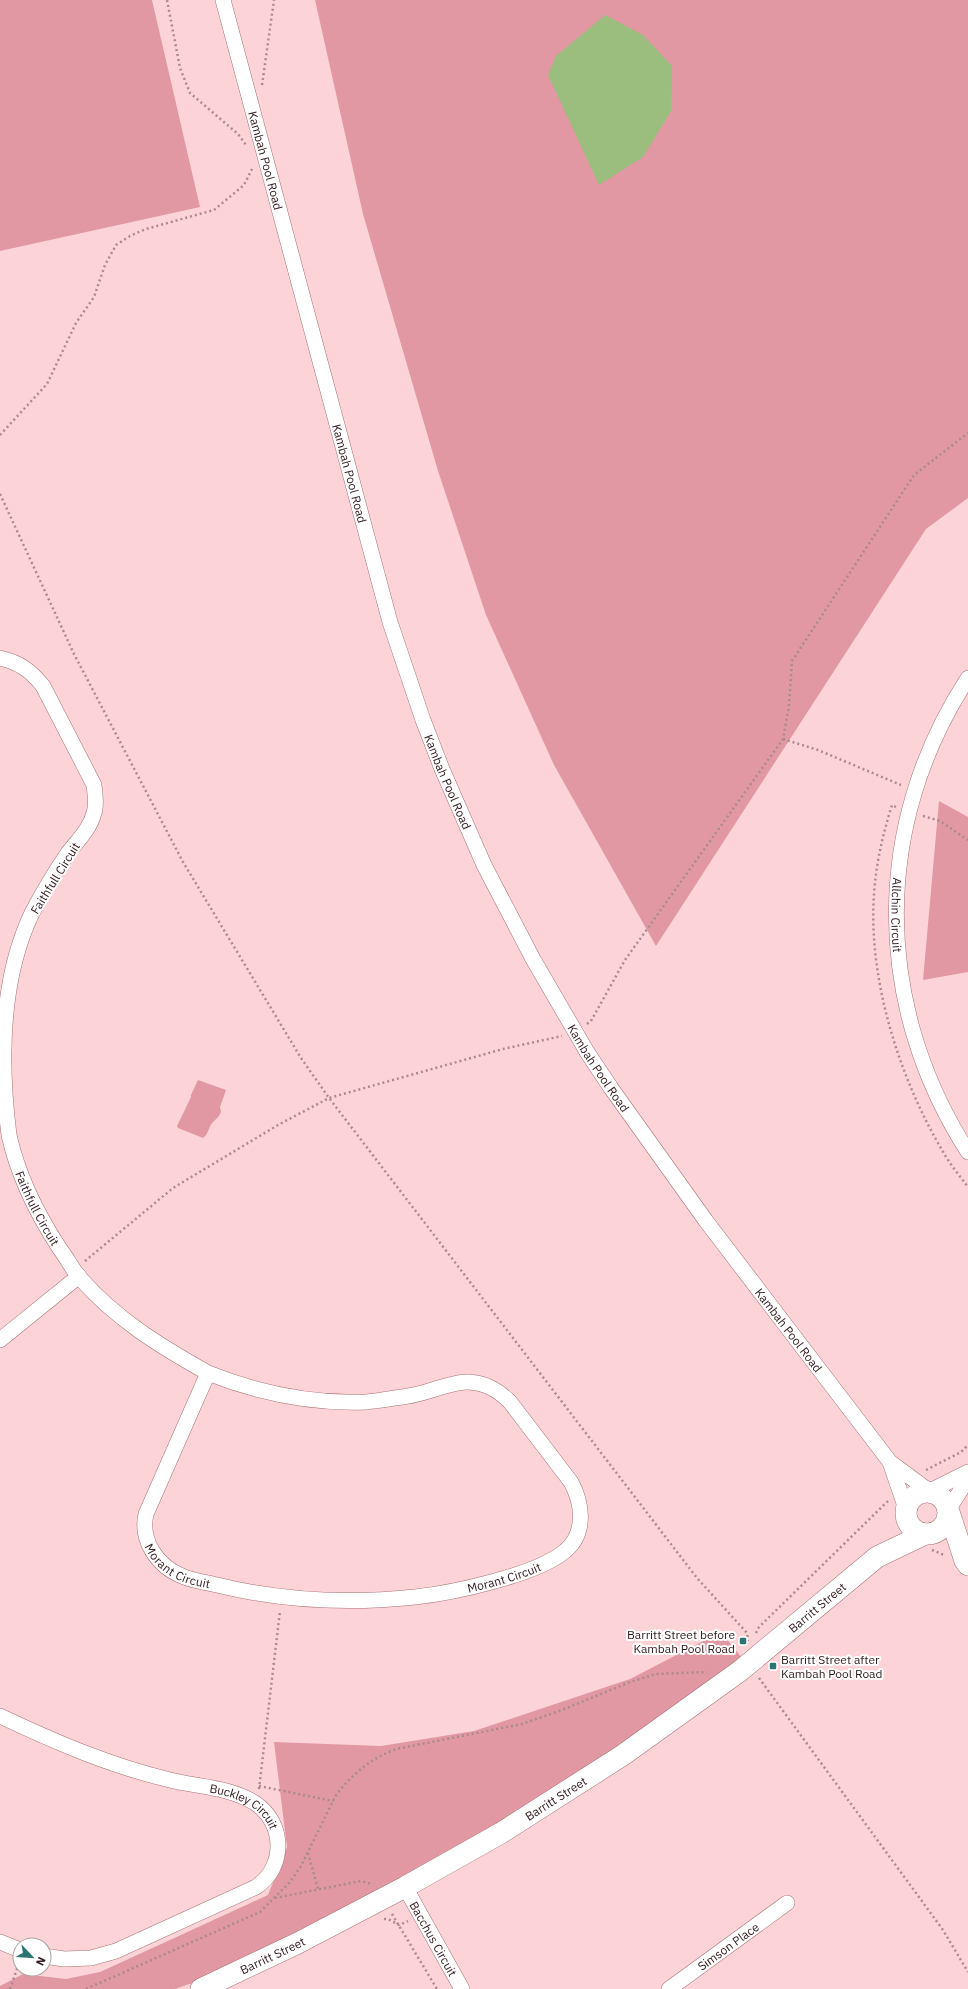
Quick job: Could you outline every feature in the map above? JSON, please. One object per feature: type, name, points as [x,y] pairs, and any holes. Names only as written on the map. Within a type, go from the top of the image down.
[{"type":"street","name":"Kambah Pool Road","points":[[223,0],[390,622],[423,720],[442,769],[484,865],[533,960],[610,1088],[706,1221],[890,1462],[930,1491]]},
{"type":"street","name":"Faithfull Circuit","points":[[0,658],[14,661],[34,674],[43,686],[94,785],[96,794],[95,811],[89,827],[68,853],[42,894],[31,916],[14,961],[2,1034],[2,1084],[5,1135],[27,1190],[44,1225],[78,1276]]},
{"type":"street","name":"Allchin Circuit","points":[[968,678],[938,730],[914,790],[900,853],[895,906],[898,959],[903,994],[918,1051],[938,1101],[968,1152]]},
{"type":"street","points":[[0,1340],[78,1276]]},
{"type":"street","name":"Morant Circuit","points":[[78,1276],[122,1318],[154,1342],[208,1373],[230,1382],[275,1394],[329,1401],[367,1402],[411,1396],[466,1382],[487,1385],[500,1392],[510,1402],[576,1491],[581,1510],[579,1528],[576,1537],[565,1551],[550,1561],[498,1580],[444,1593],[416,1597],[358,1601],[282,1596],[240,1591],[182,1576],[165,1566],[153,1553],[146,1537],[145,1521],[146,1514],[208,1373]]},
{"type":"street","name":"Kambah Pool Road","points":[[890,1462],[906,1511]]},
{"type":"street","points":[[966,1563],[927,1534],[913,1529],[908,1523],[906,1511],[909,1500],[914,1496],[930,1491],[968,1472]]},
{"type":"street","points":[[927,1534],[938,1531],[943,1527],[948,1511],[968,1479]]},
{"type":"street","points":[[930,1491],[939,1494],[943,1499],[966,1563]]},
{"type":"street","name":"Barritt Street","points":[[877,1557],[906,1511]]},
{"type":"street","name":"Barritt Street","points":[[201,1989],[298,1943],[383,1899],[500,1833],[623,1755],[751,1650],[877,1557],[927,1534]]},
{"type":"street","name":"Buckley Circuit","points":[[0,1716],[46,1738],[108,1762],[170,1780],[234,1793],[256,1803],[271,1822],[278,1838],[279,1855],[274,1870],[256,1887],[116,1952],[91,1958],[64,1959],[52,1957]]},
{"type":"street","name":"Bacchus Circuit","points":[[405,1887],[462,1989]]},
{"type":"street","name":"Simson Place","points":[[669,1989],[787,1903]]},
{"type":"street","points":[[0,1942],[12,1947]]},
{"type":"path","points":[[167,0],[180,68],[190,93],[238,134],[247,146]]},
{"type":"path","points":[[262,87],[274,0]]},
{"type":"path","points":[[238,134],[255,121]]},
{"type":"path","points":[[0,436],[47,384],[76,323],[94,297],[105,265],[116,245],[130,236],[146,229],[214,210],[244,185],[252,171],[252,165]]},
{"type":"path","points":[[78,1276],[86,1261],[173,1188],[278,1125],[329,1098],[502,1049],[576,1033],[592,1021],[625,960],[783,738],[789,706],[792,661],[914,476],[968,433]]},
{"type":"path","points":[[0,494],[74,654],[183,862],[301,1058],[329,1098],[697,1578],[747,1633],[759,1679],[942,1930],[968,1972]]},
{"type":"path","points":[[783,738],[818,750],[914,790]]},
{"type":"path","points":[[909,812],[940,821],[968,840]]},
{"type":"path","points":[[927,1469],[961,1452],[968,1445]]},
{"type":"path","points":[[756,1634],[759,1627],[886,1502]]},
{"type":"path","points":[[282,1596],[259,1786],[333,1802]]},
{"type":"path","points":[[86,1989],[260,1912],[290,1882],[308,1853],[333,1802],[342,1788],[364,1767],[382,1754],[396,1749],[522,1724],[562,1710],[630,1682],[656,1674],[698,1674],[712,1671]]},
{"type":"path","points":[[308,1853],[318,1889]]},
{"type":"path","points":[[274,1898],[361,1881],[375,1885],[437,1989]]},
{"type":"path","points":[[10,1989],[14,1977]]},
{"type":"shaded area","points":[[0,0],[152,0],[200,207],[0,251]]},
{"type":"shaded area","points":[[315,0],[968,0],[968,498],[926,529],[656,946],[554,765],[486,615],[438,471],[363,214]]},
{"type":"shaded area","points":[[605,15],[643,35],[672,66],[671,111],[643,157],[599,185],[548,75],[556,56]]},
{"type":"shaded area","points":[[939,801],[968,817],[968,972],[923,980]]},
{"type":"shaded area","points":[[198,1080],[226,1090],[220,1107],[221,1112],[211,1124],[203,1138],[178,1128],[177,1126]]},
{"type":"shaded area","points":[[721,1632],[743,1659],[597,1765],[401,1884],[247,1964],[175,1989],[0,1989],[0,1986],[17,1977],[49,1977],[66,1979],[100,1972],[268,1895],[287,1847],[274,1742],[381,1746],[474,1731],[630,1679]]},
{"type":"place","name":"Barritt Street before Kambah Pool Road","points":[[743,1641]]},
{"type":"place","name":"Barritt Street after Kambah Pool Road","points":[[773,1666]]}]
